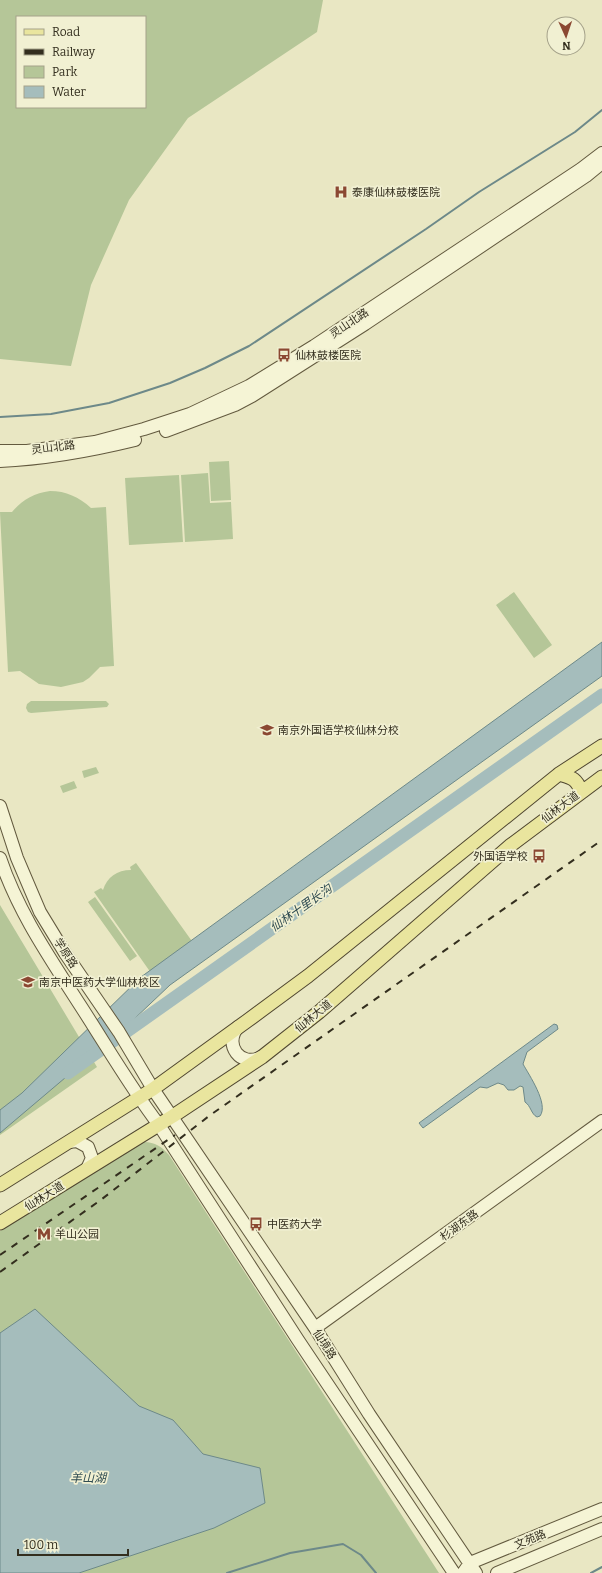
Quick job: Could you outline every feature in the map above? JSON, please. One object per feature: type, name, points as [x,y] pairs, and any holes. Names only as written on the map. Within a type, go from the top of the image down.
[{"type":"main road","name":"灵山北路","points":[[0,451],[27,451],[95,442],[144,430],[190,414],[249,386],[314,346],[581,169],[602,153]]},
{"type":"main road","name":"灵山北路","points":[[0,460],[27,460],[100,449],[147,437],[184,425],[242,402],[319,354],[586,176],[602,163]]},
{"type":"main road","points":[[0,1185],[153,1089],[320,966],[559,774],[602,746]]},
{"type":"main road","points":[[559,774],[574,779],[578,782],[581,791]]},
{"type":"main road","name":"仙林大道","points":[[0,1224],[159,1125],[262,1057],[319,1012],[511,845],[602,776]]},
{"type":"main road","name":"学原路","points":[[0,806],[17,858],[40,912],[65,953],[119,1032],[153,1089]]},
{"type":"main road","name":"学原路","points":[[0,858],[26,920],[138,1097],[159,1125]]},
{"type":"main road","points":[[238,1027],[233,1034],[232,1042],[236,1053],[242,1058],[250,1060],[262,1057]]},
{"type":"main road","name":"仙境路","points":[[153,1089],[173,1116],[315,1328],[369,1414],[473,1568]]},
{"type":"main road","name":"杉湖东路","points":[[315,1328],[602,1121]]},
{"type":"main road","name":"仙境路","points":[[159,1125],[298,1340],[454,1573]]},
{"type":"main road","points":[[69,1142],[78,1141],[88,1147],[92,1158],[87,1169]]},
{"type":"main road","name":"文苑路","points":[[462,1573],[602,1509]]},
{"type":"main road","name":"文苑路","points":[[497,1573],[602,1529]]},
{"type":"green space","points":[[0,0],[323,0],[317,32],[188,118],[129,200],[91,285],[71,366],[0,359]]},
{"type":"green space","points":[[229,461],[231,500],[211,501],[209,462]]},
{"type":"green space","points":[[208,473],[210,503],[231,502],[233,539],[185,542],[181,475]]},
{"type":"green space","points":[[179,475],[183,542],[129,545],[125,478]]},
{"type":"green space","points":[[50,491],[72,495],[91,508],[106,507],[114,666],[100,667],[83,682],[61,687],[39,684],[20,671],[8,672],[0,512],[12,512],[29,498],[39,493]]},
{"type":"green space","points":[[514,592],[552,645],[534,658],[496,605]]},
{"type":"green space","points":[[31,701],[106,701],[109,704],[107,707],[31,713],[28,712],[26,708],[27,704]]},
{"type":"green space","points":[[96,767],[99,773],[84,778],[82,771]]},
{"type":"green space","points":[[74,781],[77,788],[63,793],[60,786]]},
{"type":"green space","points":[[136,863],[194,944],[151,973],[94,892],[101,888],[103,890],[107,881],[113,875],[121,871],[131,870],[130,867]]},
{"type":"green space","points":[[95,897],[137,956],[130,961],[88,902]]},
{"type":"green space","name":"南京中医药大学仙林校区","points":[[0,905],[97,1067],[0,1135]]},
{"type":"green space","name":"羊山公园","points":[[144,1142],[152,1143],[158,1146],[169,1155],[439,1573],[0,1573],[0,1231],[135,1144]]},
{"type":"water","points":[[602,642],[602,676],[170,985],[131,1022],[0,1133],[0,1110],[22,1093],[141,977]]},
{"type":"water","points":[[554,1024],[557,1025],[558,1029],[527,1052],[523,1064],[540,1097],[542,1111],[540,1116],[535,1116],[525,1102],[523,1087],[520,1086],[514,1090],[508,1090],[504,1085],[498,1083],[487,1088],[480,1087],[423,1128],[419,1123]]},
{"type":"water","name":"羊山湖","points":[[35,1309],[139,1406],[173,1420],[203,1454],[260,1468],[265,1503],[214,1528],[79,1573],[0,1573],[0,1333]]},
{"type":"waterway","points":[[0,417],[51,414],[109,403],[170,383],[205,368],[249,346],[426,229],[479,192],[575,132],[602,110]]},
{"type":"waterway","name":"仙林十里长沟","points":[[68,1073],[602,695]]},
{"type":"waterway","points":[[227,1573],[290,1553],[343,1544],[361,1555],[376,1573]]},
{"type":"waterway","points":[[591,1573],[602,1567]]},
{"type":"railway","points":[[0,1272],[102,1199],[209,1116],[602,840]]},
{"type":"railway","points":[[0,1255],[175,1135]]},
{"type":"place","name":"泰康仙林鼓楼医院","points":[[341,192]]},
{"type":"place","name":"仙林鼓楼医院","points":[[284,355]]},
{"type":"place","name":"南京外国语学校仙林分校","points":[[267,730]]},
{"type":"place","name":"外国语学校","points":[[539,856]]},
{"type":"place","name":"南京中医药大学仙林校区","points":[[28,982]]},
{"type":"place","name":"中医药大学","points":[[256,1224]]},
{"type":"place","name":"羊山公园","points":[[44,1234]]}]
